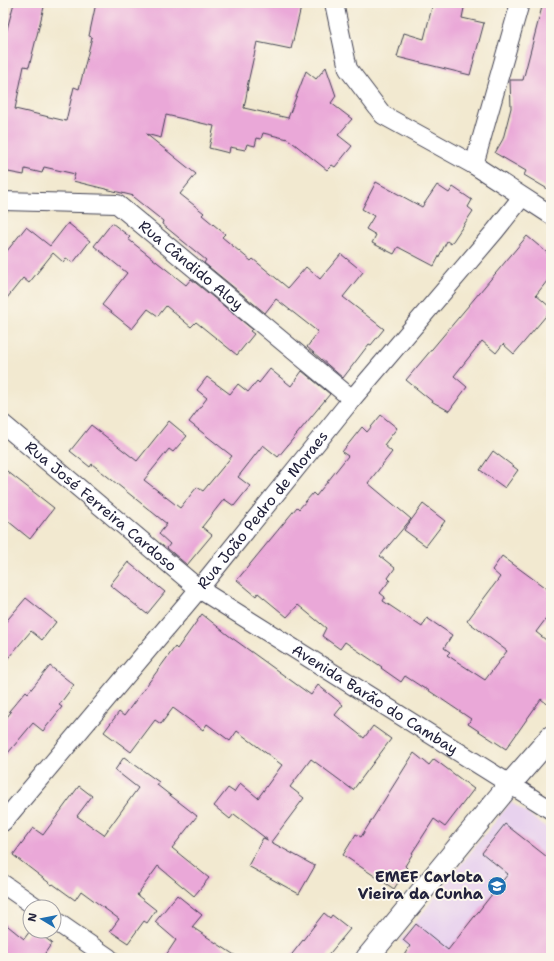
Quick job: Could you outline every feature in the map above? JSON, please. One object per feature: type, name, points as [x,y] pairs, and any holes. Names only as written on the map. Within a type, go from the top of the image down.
[{"type":"street","points":[[334,3],[348,69],[383,115],[474,165],[551,215]]},
{"type":"street","points":[[474,165],[520,3]]},
{"type":"street","name":"Rua João Pedro de Moraes","points":[[3,822],[199,589],[352,399],[495,231],[522,197]]},
{"type":"street","name":"Rua Cândido Aloy","points":[[3,201],[117,204],[352,399]]},
{"type":"street","name":"Rua José Ferreira Cardoso","points":[[3,424],[199,589]]},
{"type":"street","name":"Avenida Barão do Cambay","points":[[199,589],[551,810]]},
{"type":"street","points":[[367,958],[510,784],[551,737]]},
{"type":"street","points":[[3,884],[25,899]]},
{"type":"street","points":[[62,926],[109,958]]},
{"type":"shaded area","name":"EMEF Carlota Vieira da Cunha","points":[[511,802],[551,831],[551,958],[422,958],[400,941]]},
{"type":"building","points":[[14,3],[45,3],[29,67],[24,66],[15,109],[66,121],[74,87],[79,89],[92,37],[89,36],[96,3],[302,3],[291,49],[257,42],[244,108],[288,118],[306,71],[316,79],[326,67],[336,96],[331,103],[352,119],[338,135],[352,146],[335,167],[332,165],[327,170],[288,139],[263,133],[261,139],[257,138],[255,146],[247,144],[245,150],[230,147],[229,153],[209,148],[214,126],[166,115],[161,138],[146,134],[196,174],[180,194],[204,213],[202,215],[225,234],[222,237],[251,261],[253,259],[288,288],[306,267],[320,279],[341,254],[363,272],[343,297],[384,329],[371,345],[369,344],[343,378],[307,347],[318,332],[276,299],[265,313],[204,263],[206,260],[162,224],[163,221],[133,197],[134,196],[73,181],[75,174],[44,167],[42,173],[25,169],[24,175],[3,171],[3,44]]},
{"type":"building","points":[[433,3],[465,3],[462,18],[484,23],[470,75],[397,57],[404,33],[424,39]]},
{"type":"building","points":[[543,3],[551,3],[551,191],[524,175],[526,171],[495,153],[503,139],[511,108],[510,80],[523,80]]},
{"type":"building","points":[[376,182],[422,207],[437,185],[449,193],[453,187],[472,200],[468,207],[473,211],[451,244],[447,241],[434,266],[398,247],[394,254],[372,243],[376,235],[366,229],[374,216],[362,209]]},
{"type":"building","points":[[68,223],[90,241],[73,263],[66,258],[63,262],[53,253],[29,283],[23,278],[3,303],[3,256],[26,227],[50,246]]},
{"type":"building","points":[[112,223],[130,237],[128,239],[186,285],[191,279],[252,329],[250,331],[254,334],[237,355],[196,322],[191,327],[166,306],[158,316],[148,309],[132,329],[102,305],[127,273],[94,246]]},
{"type":"building","points":[[527,236],[551,256],[551,276],[536,295],[551,308],[551,310],[514,354],[503,344],[496,353],[482,341],[454,376],[467,387],[449,411],[433,402],[406,380]]},
{"type":"building","points":[[270,369],[291,386],[302,371],[330,394],[278,457],[263,445],[238,477],[250,486],[234,506],[224,499],[202,527],[212,535],[187,565],[167,548],[170,544],[159,534],[167,524],[92,464],[90,467],[70,451],[91,425],[137,461],[169,421],[187,436],[173,452],[169,449],[144,480],[180,508],[197,487],[203,491],[232,456],[189,422],[207,398],[197,390],[207,377],[230,394],[238,384],[248,392],[257,381],[259,383]]},
{"type":"building","points":[[381,415],[397,428],[384,445],[392,452],[368,483],[411,519],[380,556],[395,568],[388,578],[390,580],[380,593],[385,597],[383,601],[422,627],[427,618],[452,635],[444,648],[450,652],[447,655],[485,680],[507,651],[467,621],[500,577],[492,570],[502,556],[551,592],[551,612],[536,632],[551,644],[551,707],[541,699],[506,749],[468,724],[471,719],[425,688],[405,676],[401,682],[345,642],[340,649],[322,636],[326,628],[298,605],[287,617],[258,593],[256,596],[237,580],[297,507],[299,509],[313,493],[316,496],[348,456],[342,452],[362,427],[367,432]]},
{"type":"building","points":[[493,451],[518,470],[505,488],[480,470]]},
{"type":"building","points":[[3,468],[54,508],[30,539],[3,517]]},
{"type":"building","points":[[423,504],[445,521],[426,546],[404,530]]},
{"type":"building","points":[[128,562],[165,592],[147,614],[110,585]]},
{"type":"building","points":[[26,598],[56,622],[42,640],[31,631],[3,664],[3,625]]},
{"type":"building","points":[[202,614],[228,635],[311,695],[318,685],[343,705],[335,715],[364,738],[373,726],[391,739],[353,790],[311,759],[290,787],[304,798],[271,842],[315,866],[299,894],[248,866],[263,838],[268,840],[234,814],[230,819],[214,806],[228,788],[234,792],[240,783],[258,798],[282,765],[237,731],[230,741],[207,724],[203,730],[173,708],[161,724],[155,720],[131,752],[104,732],[119,712],[124,716],[175,647],[177,649]]},
{"type":"building","points":[[50,666],[74,685],[59,705],[62,707],[43,731],[33,723],[3,759],[3,722],[11,712],[9,711],[26,691],[28,693]]},
{"type":"building","points":[[414,753],[429,765],[434,759],[474,789],[445,827],[434,819],[412,853],[405,866],[407,868],[394,889],[343,855],[356,834],[361,837]]},
{"type":"building","points":[[124,757],[159,782],[157,785],[197,816],[172,848],[209,878],[194,896],[158,866],[137,895],[156,910],[147,923],[144,921],[128,943],[110,931],[119,919],[81,891],[75,900],[53,884],[52,885],[13,855],[33,828],[43,835],[79,786],[92,796],[77,816],[104,835],[138,788],[115,770]]},
{"type":"building","name":"EMEF Carlota Vieira da Cunha","points":[[505,824],[551,860],[551,958],[402,958],[410,946],[403,940],[416,924],[448,950],[508,874],[482,853]]},
{"type":"building","points":[[177,895],[202,915],[192,927],[239,958],[164,958],[176,940],[155,922]]},
{"type":"building","points":[[324,913],[330,918],[332,915],[350,929],[326,958],[289,958]]},
{"type":"building","points":[[3,922],[22,937],[22,939],[47,939],[52,943],[43,956],[46,958],[3,958]]},
{"type":"place","name":"EMEF Carlota Vieira da Cunha","points":[[497,886]]}]
